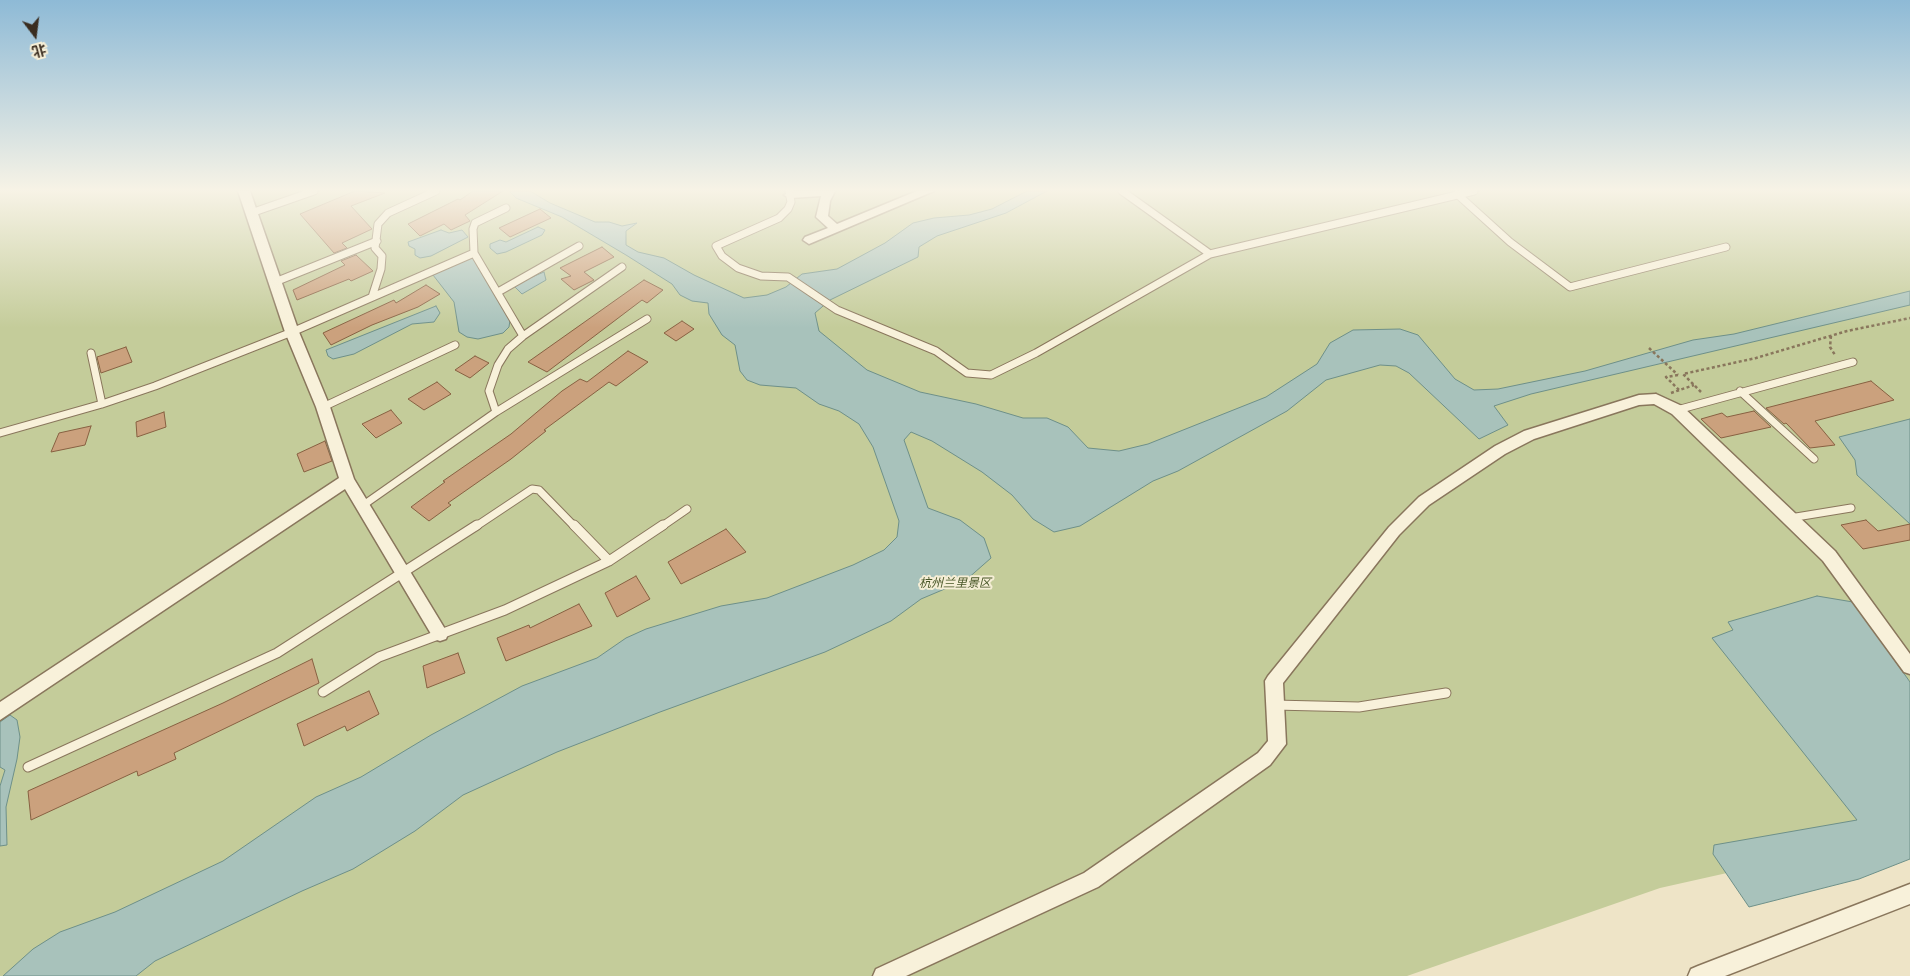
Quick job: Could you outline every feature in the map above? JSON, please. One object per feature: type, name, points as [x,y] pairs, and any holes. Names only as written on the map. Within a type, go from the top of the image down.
[{"type":"street","points":[[259,237],[292,332],[323,407],[347,480],[406,573],[440,634]]},
{"type":"street","points":[[809,240],[817,237]]},
{"type":"street","points":[[883,976],[1091,880],[1264,758],[1277,744],[1274,681],[1394,531],[1424,501],[1500,450],[1529,435],[1639,400],[1656,400],[1677,410],[1829,556],[1910,667]]},
{"type":"street","points":[[0,712],[347,480]]},
{"type":"street","points":[[1698,976],[1910,894]]},
{"type":"lane","points":[[372,297],[381,269],[382,256],[375,248],[377,237]]},
{"type":"lane","points":[[473,237],[474,253],[523,336]]},
{"type":"lane","points":[[737,237],[716,246],[722,256],[738,268],[762,276],[788,277],[836,310],[936,351],[966,373],[991,375],[1028,357],[1210,254],[1280,237]]},
{"type":"lane","points":[[1186,237],[1210,254]]},
{"type":"lane","points":[[1504,237],[1570,287],[1726,247]]},
{"type":"lane","points":[[275,282],[376,241]]},
{"type":"lane","points":[[498,292],[579,246]]},
{"type":"lane","points":[[0,433],[102,404],[292,332],[474,253]]},
{"type":"lane","points":[[496,412],[489,391],[498,364],[508,349],[523,336],[622,267]]},
{"type":"lane","points":[[362,506],[496,412],[647,319]]},
{"type":"lane","points":[[323,407],[455,345]]},
{"type":"lane","points":[[91,353],[102,404]]},
{"type":"lane","points":[[1677,410],[1740,391],[1853,362]]},
{"type":"lane","points":[[1740,391],[1814,459]]},
{"type":"lane","points":[[28,767],[277,653],[406,573],[532,489],[539,490],[609,561]]},
{"type":"lane","points":[[1790,518],[1851,508]]},
{"type":"lane","points":[[322,692],[379,657],[504,610],[609,561],[688,509]]},
{"type":"lane","points":[[1274,705],[1359,707],[1446,693]]},
{"type":"path","points":[[1679,390],[1666,377],[1756,358],[1832,336],[1910,318]]},
{"type":"path","points":[[1832,336],[1830,347],[1832,352],[1844,364]]},
{"type":"path","points":[[1649,348],[1678,375]]},
{"type":"path","points":[[1683,374],[1708,400]]},
{"type":"green space","name":"杭州兰里景区","points":[[0,237],[1910,237],[1910,832],[1660,888],[1407,976],[0,976]]},
{"type":"water","points":[[423,237],[468,237],[431,256],[420,258],[415,255],[415,249],[409,246],[408,242]]},
{"type":"water","points":[[518,237],[539,237],[506,252],[497,254],[490,248],[490,244],[500,240],[506,242]]},
{"type":"water","points":[[595,237],[626,237],[626,245],[638,252],[664,258],[694,275],[744,298],[767,295],[786,287],[802,274],[837,269],[894,237],[936,237],[919,247],[918,257],[830,300],[815,313],[819,331],[867,370],[920,392],[976,404],[1023,418],[1047,418],[1068,427],[1088,448],[1119,451],[1148,444],[1266,397],[1317,364],[1330,343],[1353,330],[1400,329],[1418,335],[1455,379],[1474,390],[1498,389],[1585,371],[1693,340],[1734,334],[1910,291],[1910,305],[1531,394],[1494,406],[1508,425],[1479,439],[1409,373],[1396,366],[1380,365],[1326,380],[1287,411],[1178,471],[1153,481],[1080,526],[1054,532],[1033,519],[1012,495],[982,472],[932,441],[911,432],[904,440],[928,508],[960,520],[984,538],[991,558],[966,580],[921,599],[891,621],[825,652],[557,752],[463,795],[415,831],[353,869],[302,891],[155,961],[136,976],[3,976],[33,949],[60,932],[115,912],[223,861],[316,797],[361,777],[431,735],[522,686],[597,658],[626,638],[646,629],[721,606],[767,598],[853,565],[884,550],[897,537],[899,521],[873,447],[859,424],[839,411],[819,404],[796,388],[760,385],[747,380],[740,371],[735,345],[722,335],[709,314],[708,303],[692,301],[680,295],[672,284]]},
{"type":"water","points":[[473,255],[510,320],[509,327],[503,333],[478,339],[467,337],[459,332],[454,302],[433,275]]},
{"type":"water","points":[[544,272],[546,280],[522,294],[513,285]]},
{"type":"water","points":[[436,306],[440,313],[434,322],[412,324],[354,354],[333,359],[328,356],[326,350]]},
{"type":"water","points":[[1910,419],[1910,524],[1857,475],[1855,460],[1839,437]]},
{"type":"water","points":[[1817,596],[1853,602],[1910,682],[1910,859],[1859,879],[1749,907],[1713,854],[1714,845],[1857,820],[1712,638],[1733,630],[1728,622]]},
{"type":"water","points":[[10,715],[17,720],[20,737],[6,807],[7,845],[0,846],[0,786],[5,770],[0,767],[0,722]]},
{"type":"building","points":[[320,237],[356,237],[342,243],[347,248],[334,253]]},
{"type":"building","points":[[602,247],[614,257],[584,272],[594,280],[574,290],[561,279],[571,276],[560,268]]},
{"type":"building","points":[[356,255],[373,271],[297,300],[293,290],[345,265],[341,261]]},
{"type":"building","points":[[644,280],[663,290],[647,303],[642,300],[547,372],[528,362]]},
{"type":"building","points":[[426,285],[440,294],[418,307],[372,325],[331,345],[323,333],[394,300],[396,303]]},
{"type":"building","points":[[682,321],[694,329],[676,341],[664,333]]},
{"type":"building","points":[[126,347],[132,362],[101,373],[97,357]]},
{"type":"building","points":[[628,351],[648,362],[616,386],[609,382],[544,430],[546,431],[511,459],[448,503],[451,505],[429,521],[411,507],[445,482],[443,481],[511,434],[562,391],[580,379],[587,382]]},
{"type":"building","points":[[475,356],[489,363],[470,378],[455,370]]},
{"type":"building","points":[[1871,381],[1894,400],[1815,421],[1835,445],[1810,448],[1786,423],[1784,424],[1766,408]]},
{"type":"building","points":[[437,382],[451,394],[424,410],[408,399]]},
{"type":"building","points":[[391,410],[402,423],[376,438],[362,424]]},
{"type":"building","points":[[1754,411],[1771,427],[1721,438],[1701,419],[1722,413],[1727,417]]},
{"type":"building","points":[[164,412],[166,427],[137,437],[136,422]]},
{"type":"building","points":[[91,426],[85,445],[51,452],[59,433]]},
{"type":"building","points":[[325,441],[332,461],[304,472],[297,454]]},
{"type":"building","points":[[1866,520],[1878,531],[1910,524],[1910,540],[1863,549],[1841,525]]},
{"type":"building","points":[[726,529],[746,552],[681,584],[668,562]]},
{"type":"building","points":[[636,576],[650,599],[617,617],[605,593]]},
{"type":"building","points":[[579,604],[592,626],[506,661],[497,638],[529,625],[530,628]]},
{"type":"building","points":[[458,653],[465,673],[427,688],[423,666]]},
{"type":"building","points":[[312,659],[319,683],[174,753],[176,759],[138,776],[137,771],[31,820],[28,791],[223,703]]},
{"type":"building","points":[[369,691],[379,714],[347,731],[345,726],[304,746],[297,724]]}]
